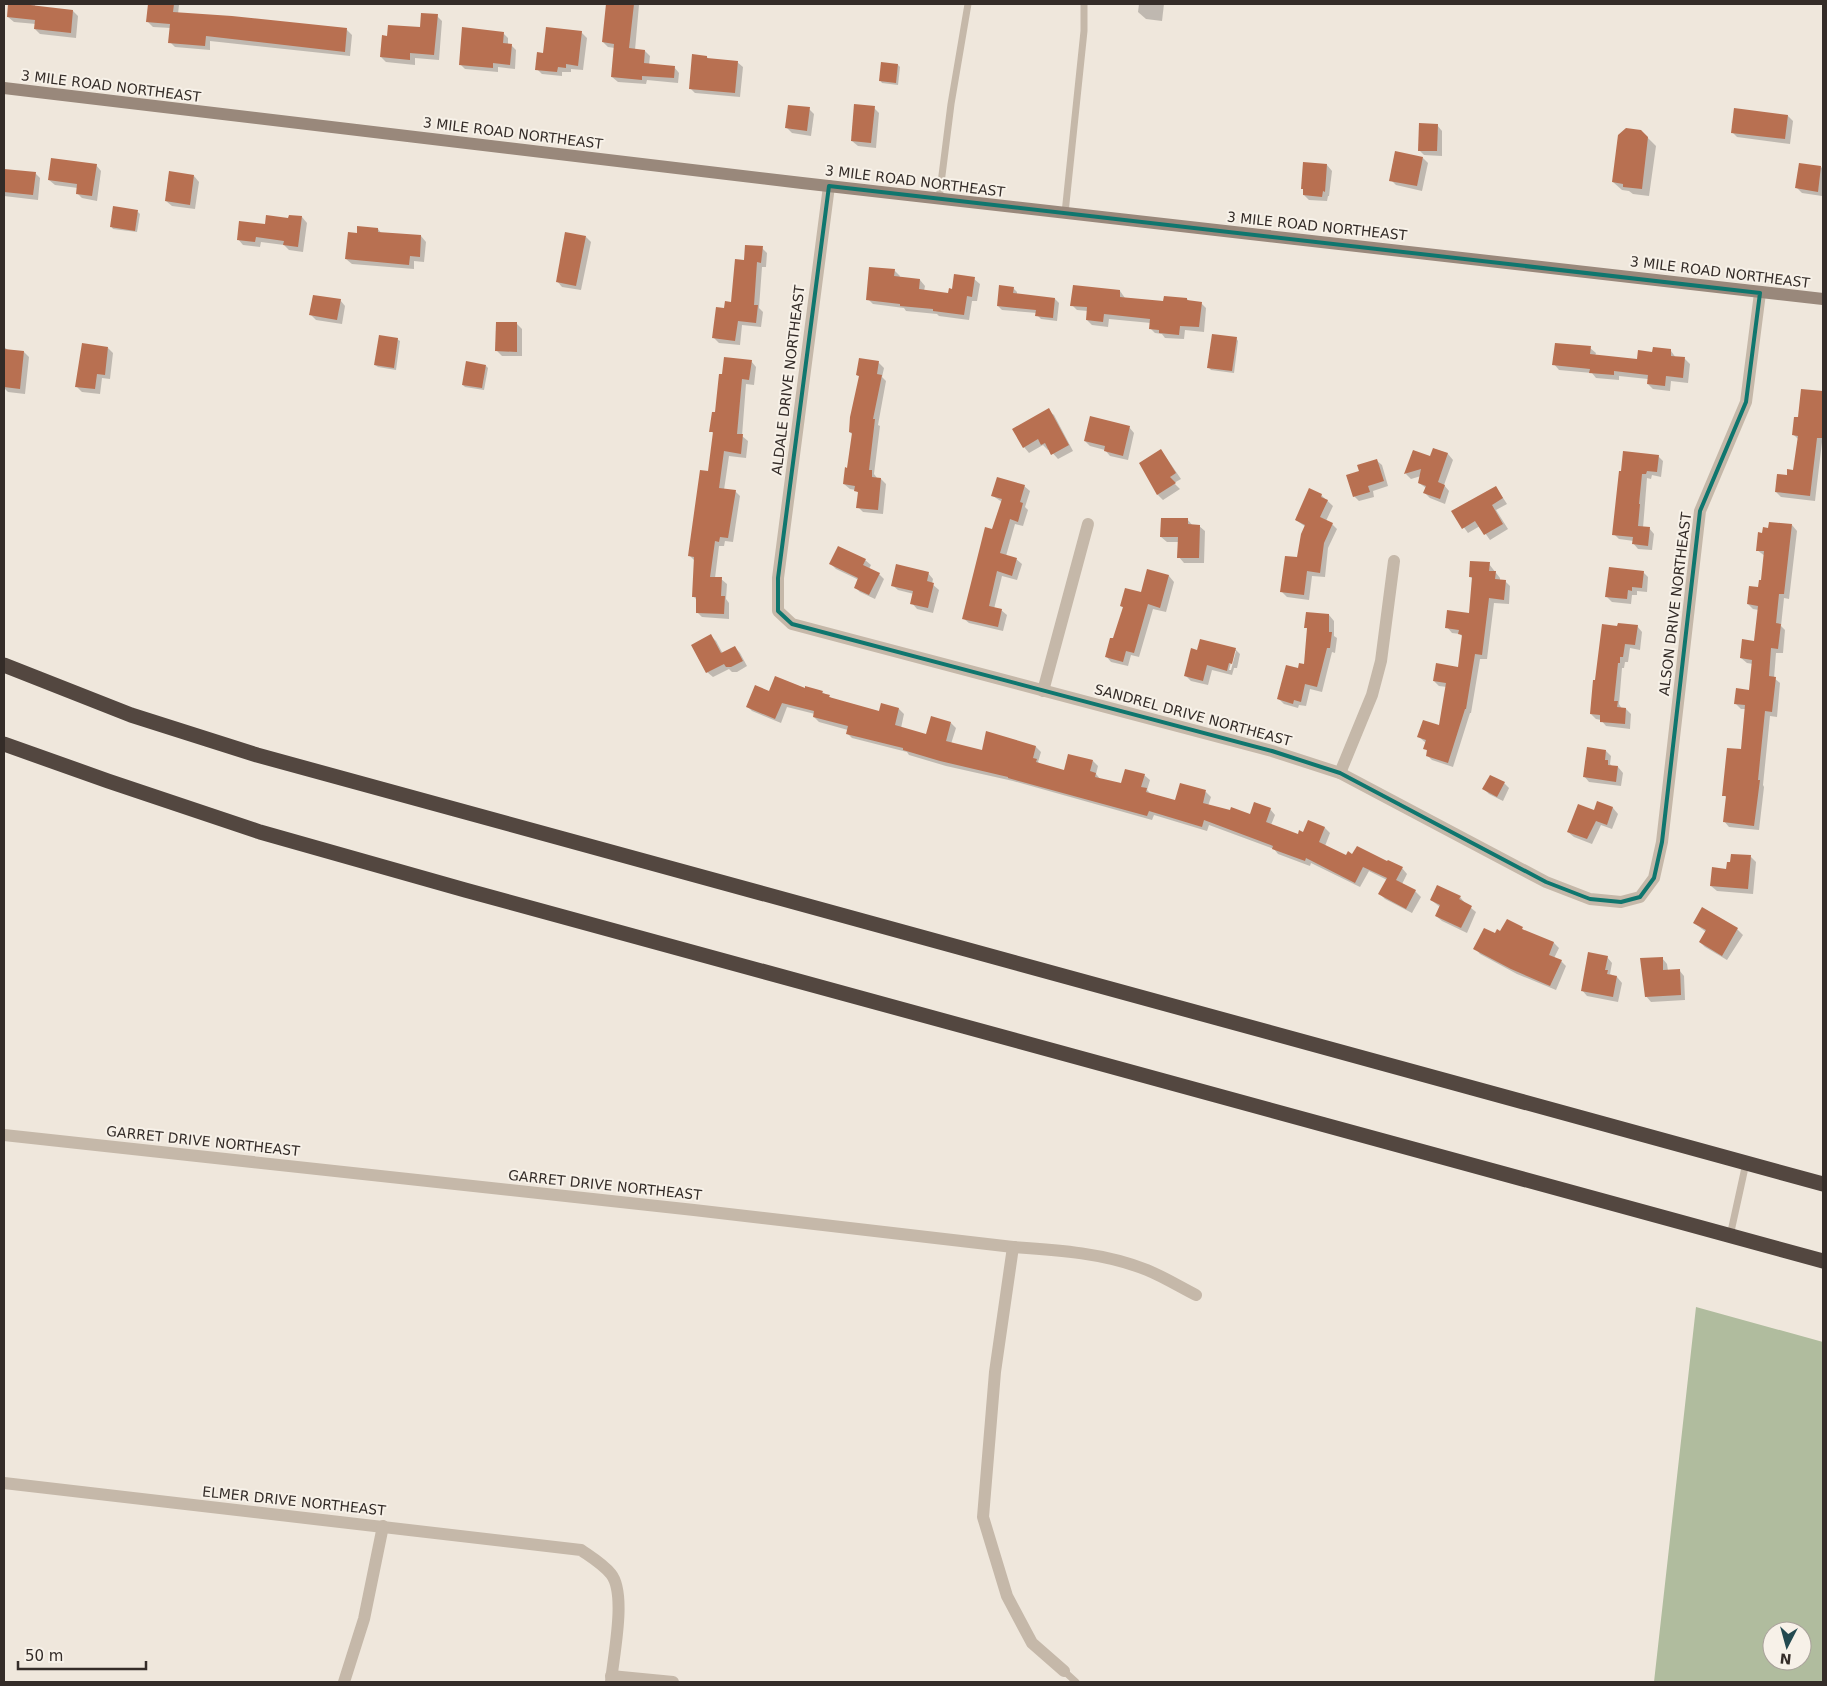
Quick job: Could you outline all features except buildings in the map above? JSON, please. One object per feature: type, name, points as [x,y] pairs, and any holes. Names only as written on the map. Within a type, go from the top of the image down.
[{"type":"highway","points":[[4,665],[131,715],[257,755],[1823,1184]]},
{"type":"highway","points":[[4,744],[260,832],[465,890],[1823,1261]]},
{"type":"main road","name":"3 MILE ROAD NORTHEAST","points":[[4,88],[939,199],[1823,299]]},
{"type":"street","name":"ALDALE DRIVE NORTHEAST","points":[[778,578],[829,186]]},
{"type":"street","name":"ALSON DRIVE NORTHEAST","points":[[1615,901],[1621,902],[1640,897],[1654,878],[1663,833],[1700,511],[1746,402],[1760,293]]},
{"type":"street","points":[[1043,691],[1088,524]]},
{"type":"street","points":[[1340,773],[1372,695],[1381,661],[1394,561]]},
{"type":"street","name":"SANDREL DRIVE NORTHEAST","points":[[778,578],[778,611],[792,624],[1272,751],[1340,773],[1546,882],[1590,899],[1615,901]]},
{"type":"street","name":"GARRET DRIVE NORTHEAST","points":[[4,1135],[1060,1250],[1121,1262],[1147,1270],[1196,1295]]},
{"type":"street","points":[[1014,1246],[995,1372],[983,1517],[1007,1596],[1032,1643],[1064,1671]]},
{"type":"street","name":"ELMER DRIVE NORTHEAST","points":[[4,1483],[581,1550],[601,1564],[612,1575],[620,1599],[611,1679]]},
{"type":"street","points":[[344,1682],[364,1619],[383,1526]]},
{"type":"street","points":[[611,1679],[673,1682]]},
{"type":"lane","points":[[939,199],[954,84],[968,4]]},
{"type":"lane","points":[[1064,213],[1084,31],[1084,4]]},
{"type":"lane","points":[[1730,1236],[1746,1162]]},
{"type":"lane","points":[[1064,1671],[1076,1682]]},
{"type":"highlighted area","points":[[829,186],[1760,293],[1746,402],[1700,511],[1662,842],[1654,878],[1640,897],[1621,902],[1590,899],[1546,882],[1340,773],[1272,751],[792,624],[778,611],[778,578]]},
{"type":"green space","points":[[1696,1307],[1823,1342],[1823,1682],[1654,1682]]}]
